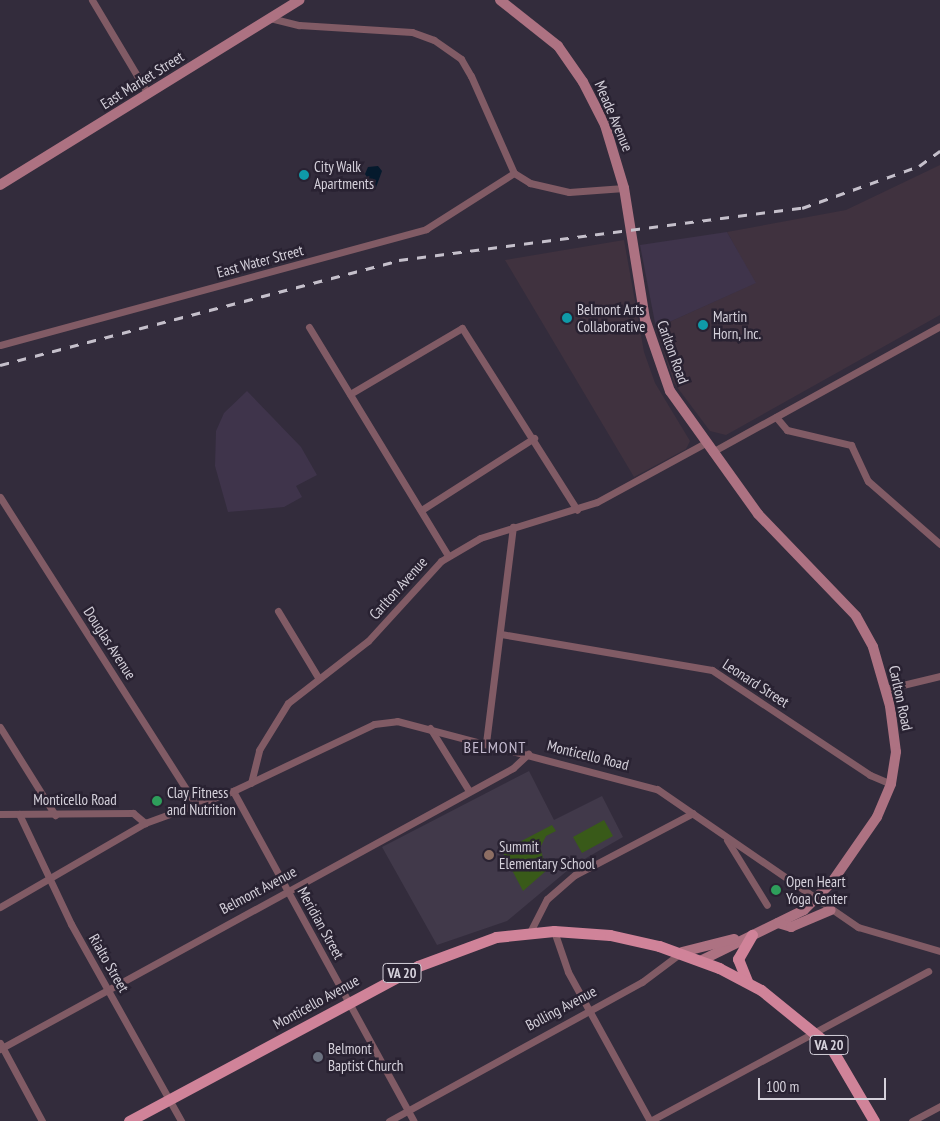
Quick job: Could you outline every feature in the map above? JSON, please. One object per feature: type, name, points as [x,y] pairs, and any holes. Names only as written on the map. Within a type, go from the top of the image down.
[{"type":"main road","name":"East Market Street","points":[[0,185],[300,0]]},
{"type":"main road","name":"Meade Avenue","points":[[500,0],[545,33],[573,65],[605,125],[624,188]]},
{"type":"main road","name":"Carlton Road","points":[[624,188],[638,286],[654,352],[670,391],[705,443],[772,530],[856,616],[873,647],[886,689],[895,736],[891,784],[876,817],[816,901]]},
{"type":"main road","name":"Bolling Avenue","points":[[702,960],[778,923],[816,901]]},
{"type":"main road","points":[[778,923],[791,927],[831,910]]},
{"type":"main road","name":"Monticello Avenue","points":[[128,1121],[348,1001],[469,946],[530,932],[554,931],[610,935],[682,952],[748,983],[816,1031],[842,1062],[874,1121]]},
{"type":"main road","name":"Bolling Avenue","points":[[682,952],[752,935]]},
{"type":"main road","points":[[748,983],[738,959],[752,935]]},
{"type":"street","points":[[92,0],[148,94]]},
{"type":"street","points":[[270,18],[299,25],[412,32],[449,49],[461,59],[492,114],[502,153],[514,173],[530,183],[568,192],[624,188]]},
{"type":"street","name":"East Water Street","points":[[0,345],[426,229],[514,173]]},
{"type":"street","points":[[712,452],[940,326]]},
{"type":"street","points":[[310,328],[423,509],[448,556]]},
{"type":"street","points":[[350,394],[459,328],[534,438],[577,510]]},
{"type":"street","points":[[776,417],[787,430],[851,445],[868,481],[940,544]]},
{"type":"street","points":[[423,509],[534,438]]},
{"type":"street","name":"Carlton Avenue","points":[[251,783],[260,750],[278,714],[368,640],[448,556],[513,528],[577,510],[614,495],[705,443]]},
{"type":"street","name":"Douglas Avenue","points":[[0,497],[196,805]]},
{"type":"street","points":[[486,743],[513,528]]},
{"type":"street","points":[[278,611],[319,680]]},
{"type":"street","name":"Leonard Street","points":[[500,634],[712,670],[870,775],[891,784]]},
{"type":"street","points":[[886,689],[940,676]]},
{"type":"street","name":"Monticello Road","points":[[0,814],[133,813],[145,823],[233,791],[374,724],[397,721],[646,785],[693,813],[831,910],[872,933],[940,951]]},
{"type":"street","points":[[0,727],[54,815]]},
{"type":"street","points":[[430,728],[469,791]]},
{"type":"street","name":"Belmont Avenue","points":[[1,1046],[513,768],[528,754]]},
{"type":"street","name":"Meridian Street","points":[[233,791],[414,1121]]},
{"type":"street","points":[[530,932],[547,899],[575,875],[693,813]]},
{"type":"street","name":"Rialto Street","points":[[19,814],[48,880],[181,1121]]},
{"type":"street","points":[[0,907],[145,823]]},
{"type":"street","points":[[724,835],[766,905]]},
{"type":"street","points":[[554,931],[558,951],[650,1121],[928,971]]},
{"type":"street","name":"Bolling Avenue","points":[[389,1121],[642,982],[682,952]]},
{"type":"street","points":[[1,1046],[42,1121]]},
{"type":"street","points":[[912,1121],[940,1106]]},
{"type":"shaded area","points":[[940,165],[940,315],[726,435],[710,431],[674,383],[656,328],[755,283],[727,232],[846,210]]},
{"type":"shaded area","points":[[727,232],[756,283],[656,328],[640,245]]},
{"type":"shaded area","points":[[624,240],[644,352],[655,383],[690,441],[686,449],[634,477],[505,260]]},
{"type":"shaded area","points":[[247,391],[301,447],[317,475],[296,486],[302,497],[284,507],[228,512],[215,466],[216,431],[224,413]]},
{"type":"shaded area","name":"Summit Elementary School","points":[[529,771],[554,820],[602,796],[623,837],[574,865],[507,921],[437,945],[382,847]]},
{"type":"green space","points":[[604,820],[613,836],[582,853],[573,837]]},
{"type":"green space","points":[[552,825],[556,831],[546,836],[540,848],[547,870],[523,891],[502,851]]},
{"type":"water","points":[[378,166],[382,171],[375,190],[365,174],[368,167]]},
{"type":"railway","points":[[0,365],[399,260],[802,208],[919,166],[940,151]]},
{"type":"place","name":"City Walk Apartments","points":[[304,175]]},
{"type":"place","name":"Belmont Arts Collaborative","points":[[567,318]]},
{"type":"place","name":"Martin Horn, Inc.","points":[[703,325]]},
{"type":"place","name":"Clay Fitness and Nutrition","points":[[157,801]]},
{"type":"place","name":"Summit Elementary School","points":[[489,855]]},
{"type":"place","name":"Open Heart Yoga Center","points":[[776,890]]},
{"type":"place","name":"Belmont Baptist Church","points":[[318,1057]]},
{"type":"district","name":"BELMONT","points":[[495,747]]}]
